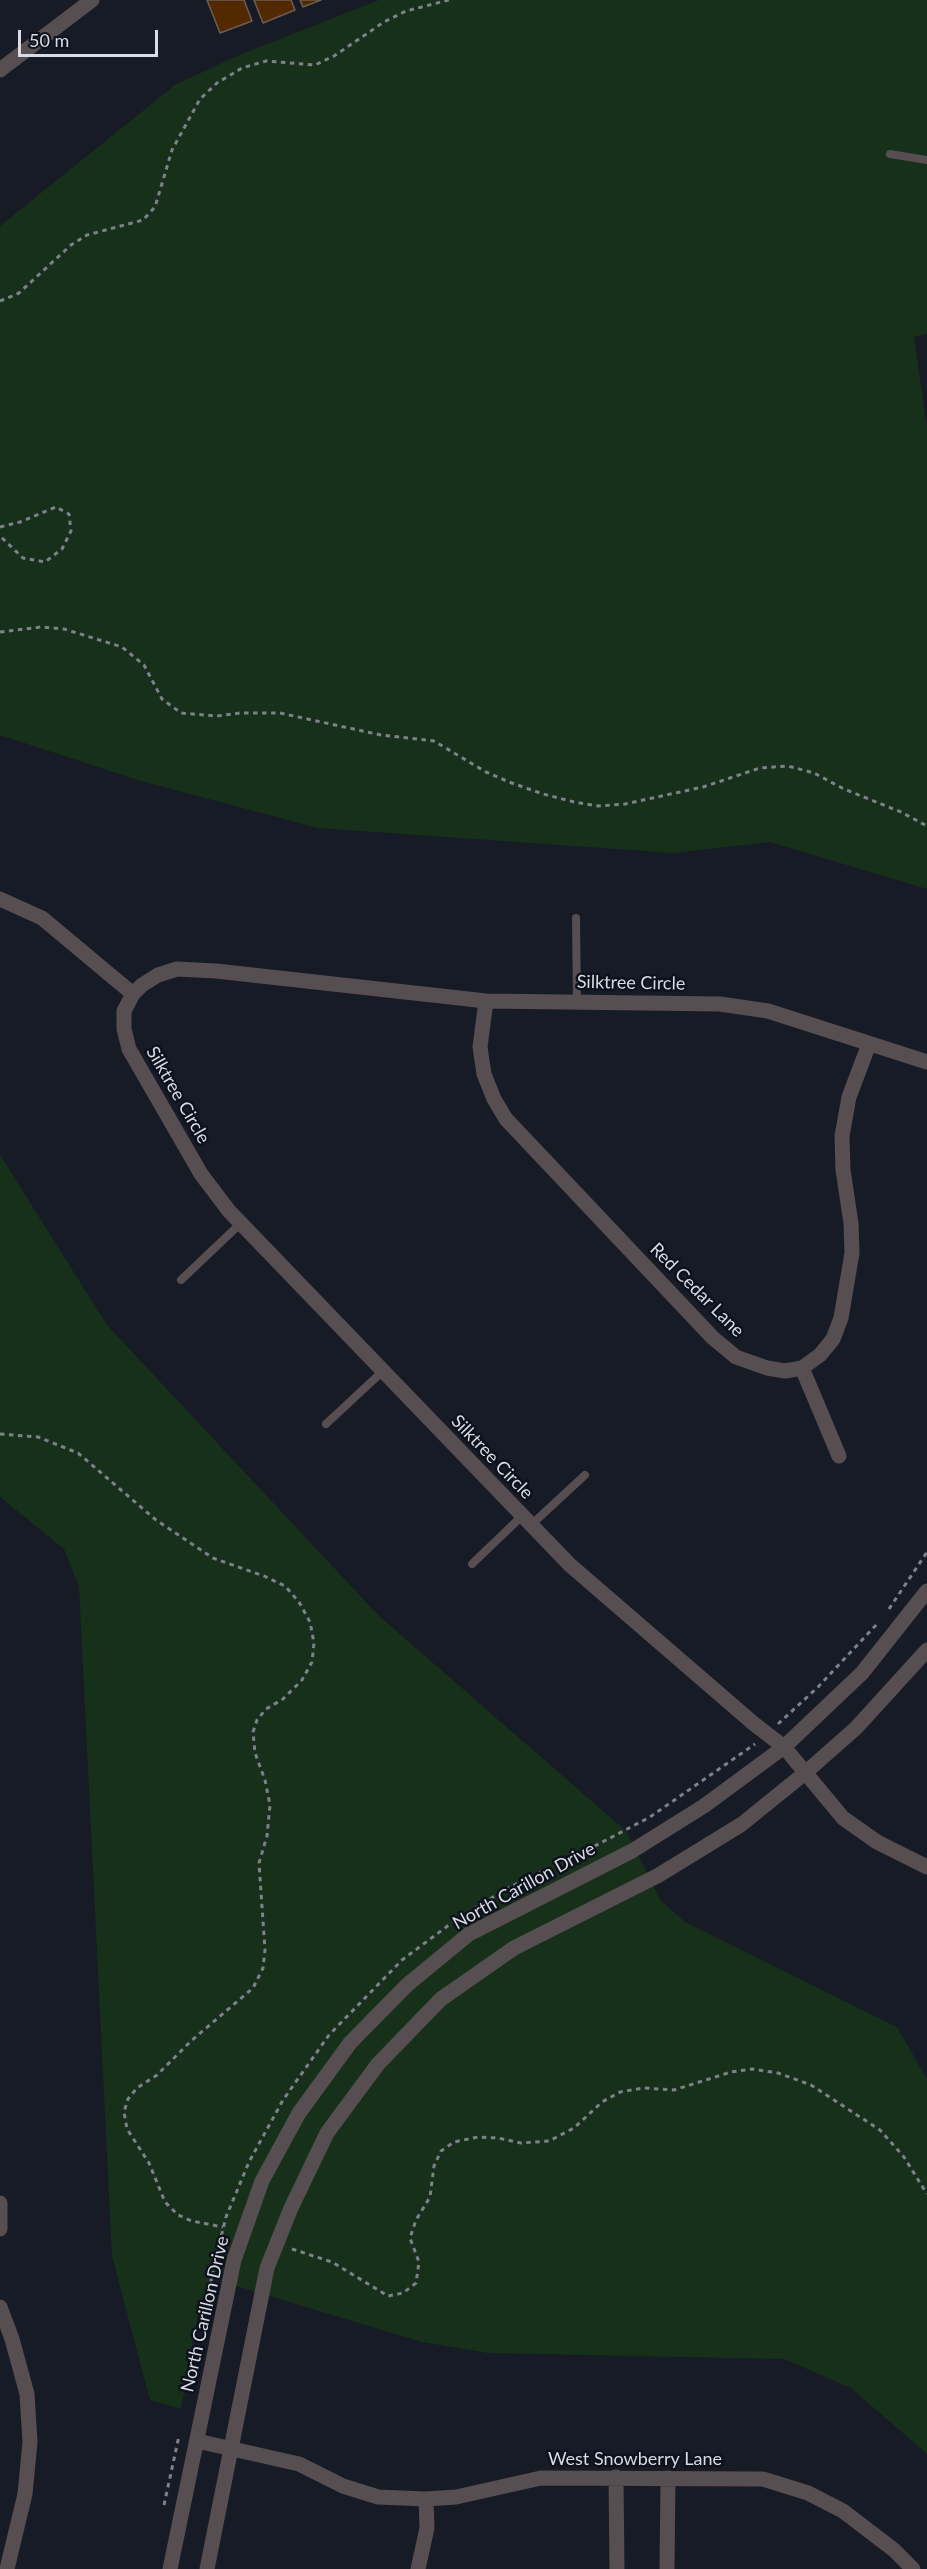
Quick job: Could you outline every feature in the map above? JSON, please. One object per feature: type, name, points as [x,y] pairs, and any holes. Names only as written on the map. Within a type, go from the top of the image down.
[{"type":"street","points":[[0,70],[70,6],[92,0]]},
{"type":"street","points":[[0,899],[42,918],[133,994]]},
{"type":"street","name":"Silktree Circle","points":[[927,1062],[768,1011],[720,1004],[486,1001],[216,971],[177,969],[158,975],[133,994],[124,1011],[124,1029],[129,1050],[201,1174],[241,1223],[570,1565],[783,1747],[843,1818],[877,1842],[927,1867]]},
{"type":"street","name":"Red Cedar Lane","points":[[486,1001],[480,1047],[484,1074],[494,1099],[506,1119],[712,1338],[736,1357],[766,1368],[785,1371],[802,1368]]},
{"type":"street","points":[[839,1456],[802,1368],[820,1355],[833,1339],[841,1318],[852,1252],[851,1223],[843,1170],[842,1136],[849,1097],[869,1044]]},
{"type":"street","name":"North Carillon Drive","points":[[170,2569],[234,2260],[262,2181],[299,2113],[350,2043],[407,1985],[469,1934],[632,1851],[704,1806],[783,1747],[862,1673],[927,1591]]},
{"type":"street","points":[[207,2569],[267,2268],[291,2208],[327,2133],[378,2064],[441,1999],[514,1948],[659,1875],[742,1824],[806,1773],[856,1728],[927,1650]]},
{"type":"street","points":[[0,2203],[0,2229]]},
{"type":"street","points":[[0,2307],[12,2339],[27,2394],[30,2442],[25,2494],[7,2569]]},
{"type":"street","name":"West Snowberry Lane","points":[[197,2441],[299,2464],[343,2486],[378,2497],[426,2499],[456,2497],[541,2478],[763,2479],[808,2493],[843,2511],[894,2550],[913,2569]]},
{"type":"street","points":[[616,2477],[617,2569]]},
{"type":"street","points":[[667,2569],[668,2478]]},
{"type":"street","points":[[418,2569],[427,2528],[426,2499]]},
{"type":"lane","points":[[890,154],[927,160]]},
{"type":"lane","points":[[576,918],[577,1002]]},
{"type":"lane","points":[[181,1280],[241,1223]]},
{"type":"lane","points":[[326,1424],[383,1371]]},
{"type":"lane","points":[[472,1564],[585,1474]]},
{"type":"path","points":[[0,301],[19,293],[70,245],[87,236],[143,220],[155,207],[172,150],[200,99],[217,83],[242,68],[266,62],[315,65],[334,56],[391,18],[406,11],[449,0]]},
{"type":"path","points":[[0,527],[20,522],[56,507],[69,514],[71,531],[62,549],[45,562],[23,558],[0,536]]},
{"type":"path","points":[[0,632],[41,627],[64,629],[122,647],[144,665],[162,699],[182,713],[217,716],[240,713],[280,713],[381,735],[434,741],[486,772],[543,794],[574,802],[598,806],[625,804],[703,787],[760,768],[788,766],[814,773],[843,789],[901,812],[927,826]]},
{"type":"path","points":[[0,1434],[38,1437],[78,1453],[156,1520],[213,1558],[285,1586],[310,1622],[314,1643],[312,1662],[302,1680],[283,1699],[266,1709],[257,1720],[253,1732],[255,1753],[265,1780],[270,1805],[267,1836],[259,1863],[265,1950],[263,1968],[253,1988],[191,2041],[170,2064],[137,2088],[128,2099],[124,2112],[127,2129],[148,2163],[165,2202],[178,2215],[192,2221],[231,2228]]},
{"type":"path","points":[[886,1612],[927,1552]]},
{"type":"path","points":[[781,1721],[818,1687],[879,1622]]},
{"type":"path","points":[[288,2248],[332,2262],[388,2296],[403,2293],[416,2283],[419,2262],[410,2238],[416,2220],[430,2198],[434,2166],[441,2151],[454,2142],[478,2137],[521,2143],[549,2141],[574,2128],[602,2102],[620,2092],[644,2088],[674,2090],[731,2072],[752,2069],[778,2073],[811,2085],[880,2130],[904,2157],[927,2194]]},
{"type":"green space","points":[[379,0],[927,0],[927,334],[914,337],[927,427],[927,889],[770,842],[673,853],[318,828],[141,781],[0,735],[0,226],[175,85],[237,56]]},
{"type":"green space","points":[[0,1155],[107,1325],[378,1615],[626,1831],[661,1901],[685,1922],[897,2027],[927,2079],[927,2454],[851,2388],[784,2359],[488,2353],[422,2342],[210,2278],[198,2315],[181,2409],[150,2400],[112,2256],[79,1586],[64,1549],[0,1497]]},
{"type":"building","points":[[207,0],[244,0],[252,21],[220,33]]},
{"type":"building","points":[[254,0],[291,0],[295,10],[263,23]]},
{"type":"building","points":[[300,0],[321,0],[303,7]]}]
